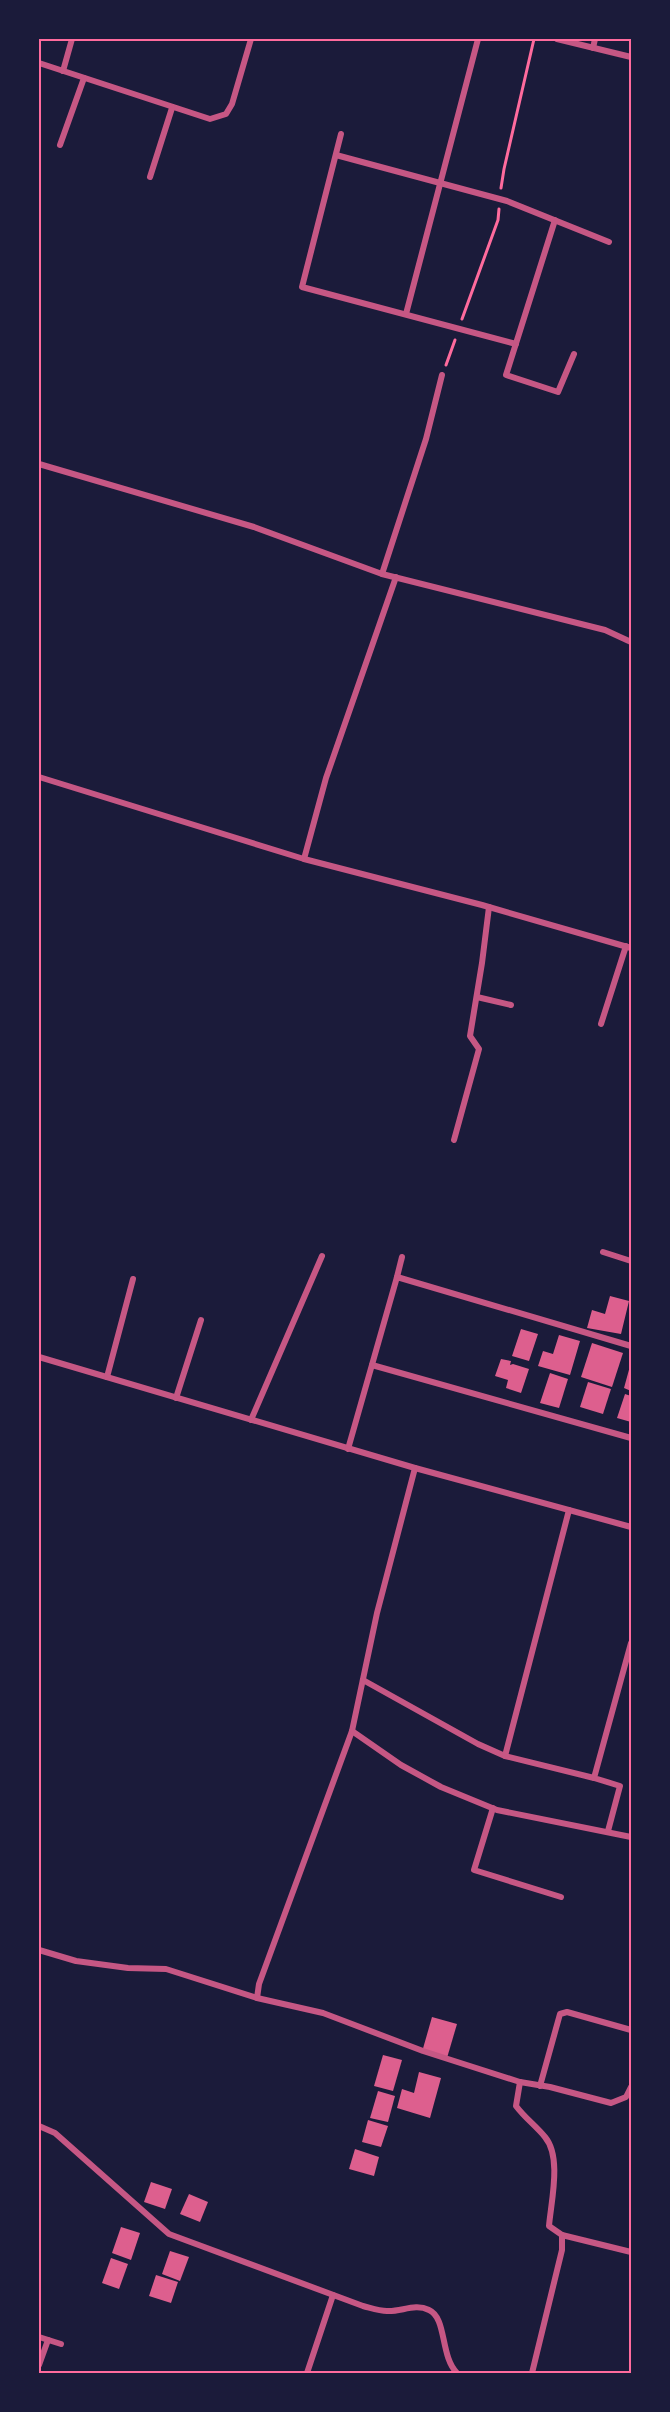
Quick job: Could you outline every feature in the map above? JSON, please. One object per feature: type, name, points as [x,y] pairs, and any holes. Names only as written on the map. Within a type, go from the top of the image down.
[{"type":"street","points":[[63,71],[72,39]]},
{"type":"street","points":[[39,63],[210,119],[226,114],[232,104],[251,39]]},
{"type":"street","points":[[406,315],[478,39]]},
{"type":"street","points":[[557,39],[631,57]]},
{"type":"street","points":[[593,48],[595,39]]},
{"type":"street","points":[[60,145],[84,78]]},
{"type":"street","points":[[150,177],[172,108]]},
{"type":"street","points":[[341,134],[303,286],[516,344]]},
{"type":"street","points":[[336,155],[507,201],[609,242]]},
{"type":"street","points":[[555,220],[506,375],[558,392],[574,354]]},
{"type":"street","points":[[382,574],[426,439],[442,375]]},
{"type":"street","points":[[39,464],[254,527],[382,574],[605,630],[631,642]]},
{"type":"street","points":[[304,859],[326,778],[396,577]]},
{"type":"street","points":[[39,777],[304,859],[489,907],[628,947],[601,1024]]},
{"type":"street","points":[[454,1140],[479,1049],[470,1036],[489,907]]},
{"type":"street","points":[[477,997],[511,1005]]},
{"type":"street","points":[[603,1252],[631,1261]]},
{"type":"street","points":[[251,1420],[322,1256]]},
{"type":"street","points":[[348,1449],[402,1257]]},
{"type":"street","points":[[397,1277],[631,1346]]},
{"type":"street","points":[[107,1377],[134,1279]]},
{"type":"street","points":[[176,1398],[201,1320]]},
{"type":"street","points":[[39,1357],[348,1449],[631,1527]]},
{"type":"street","points":[[372,1365],[631,1438]]},
{"type":"street","points":[[257,1998],[259,1984],[352,1731],[377,1612],[415,1468]]},
{"type":"street","points":[[505,1756],[569,1510]]},
{"type":"street","points":[[594,1778],[631,1644]]},
{"type":"street","points":[[363,1680],[505,1756],[620,1786],[608,1831]]},
{"type":"street","points":[[352,1731],[401,1765],[441,1787],[493,1808],[631,1837]]},
{"type":"street","points":[[493,1808],[474,1870],[561,1897]]},
{"type":"street","points":[[39,1950],[76,1961],[128,1968],[166,1969],[257,1998],[323,2013],[423,2051],[520,2082],[611,2103],[626,2097],[631,2087]]},
{"type":"street","points":[[540,2086],[560,2014],[567,2012],[631,2030]]},
{"type":"street","points":[[520,2082],[516,2106],[526,2120],[547,2139],[552,2153],[554,2192],[549,2226],[561,2235],[631,2252]]},
{"type":"street","points":[[39,2126],[55,2133],[169,2234],[333,2295],[387,2312],[416,2307],[429,2310],[439,2319],[445,2352],[457,2373]]},
{"type":"street","points":[[532,2373],[562,2250],[561,2235]]},
{"type":"street","points":[[307,2373],[333,2295]]},
{"type":"street","points":[[39,2337],[61,2344]]},
{"type":"street","points":[[39,2365],[48,2340]]},
{"type":"building","points":[[610,1296],[629,1301],[621,1334],[587,1328],[592,1310],[605,1314]]},
{"type":"building","points":[[521,1329],[538,1334],[529,1361],[512,1356]]},
{"type":"building","points":[[559,1335],[580,1341],[570,1375],[538,1366],[543,1351],[553,1354]]},
{"type":"building","points":[[592,1343],[623,1353],[612,1387],[581,1377]]},
{"type":"building","points":[[501,1359],[511,1361],[510,1365],[529,1369],[521,1393],[506,1388],[508,1380],[495,1376]]},
{"type":"building","points":[[631,1366],[631,1391],[624,1388]]},
{"type":"building","points":[[550,1373],[568,1379],[559,1408],[540,1403]]},
{"type":"building","points":[[588,1382],[611,1389],[603,1414],[580,1407]]},
{"type":"building","points":[[625,1394],[631,1396],[631,1422],[617,1418]]},
{"type":"building","points":[[432,2017],[457,2024],[447,2058],[422,2052]]},
{"type":"building","points":[[383,2055],[402,2060],[393,2091],[374,2086]]},
{"type":"building","points":[[419,2072],[441,2078],[430,2118],[397,2108],[402,2089],[414,2093]]},
{"type":"building","points":[[378,2091],[395,2096],[388,2122],[370,2118]]},
{"type":"building","points":[[368,2120],[388,2126],[381,2147],[362,2142]]},
{"type":"building","points":[[355,2149],[379,2157],[374,2176],[349,2169]]},
{"type":"building","points":[[151,2182],[172,2189],[165,2209],[144,2202]]},
{"type":"building","points":[[189,2194],[208,2202],[200,2222],[180,2214]]},
{"type":"building","points":[[121,2227],[140,2233],[131,2260],[112,2253]]},
{"type":"building","points":[[170,2251],[189,2257],[180,2281],[162,2274]]},
{"type":"building","points":[[111,2258],[128,2264],[119,2289],[102,2283]]},
{"type":"building","points":[[156,2275],[178,2282],[171,2303],[149,2296]]}]
